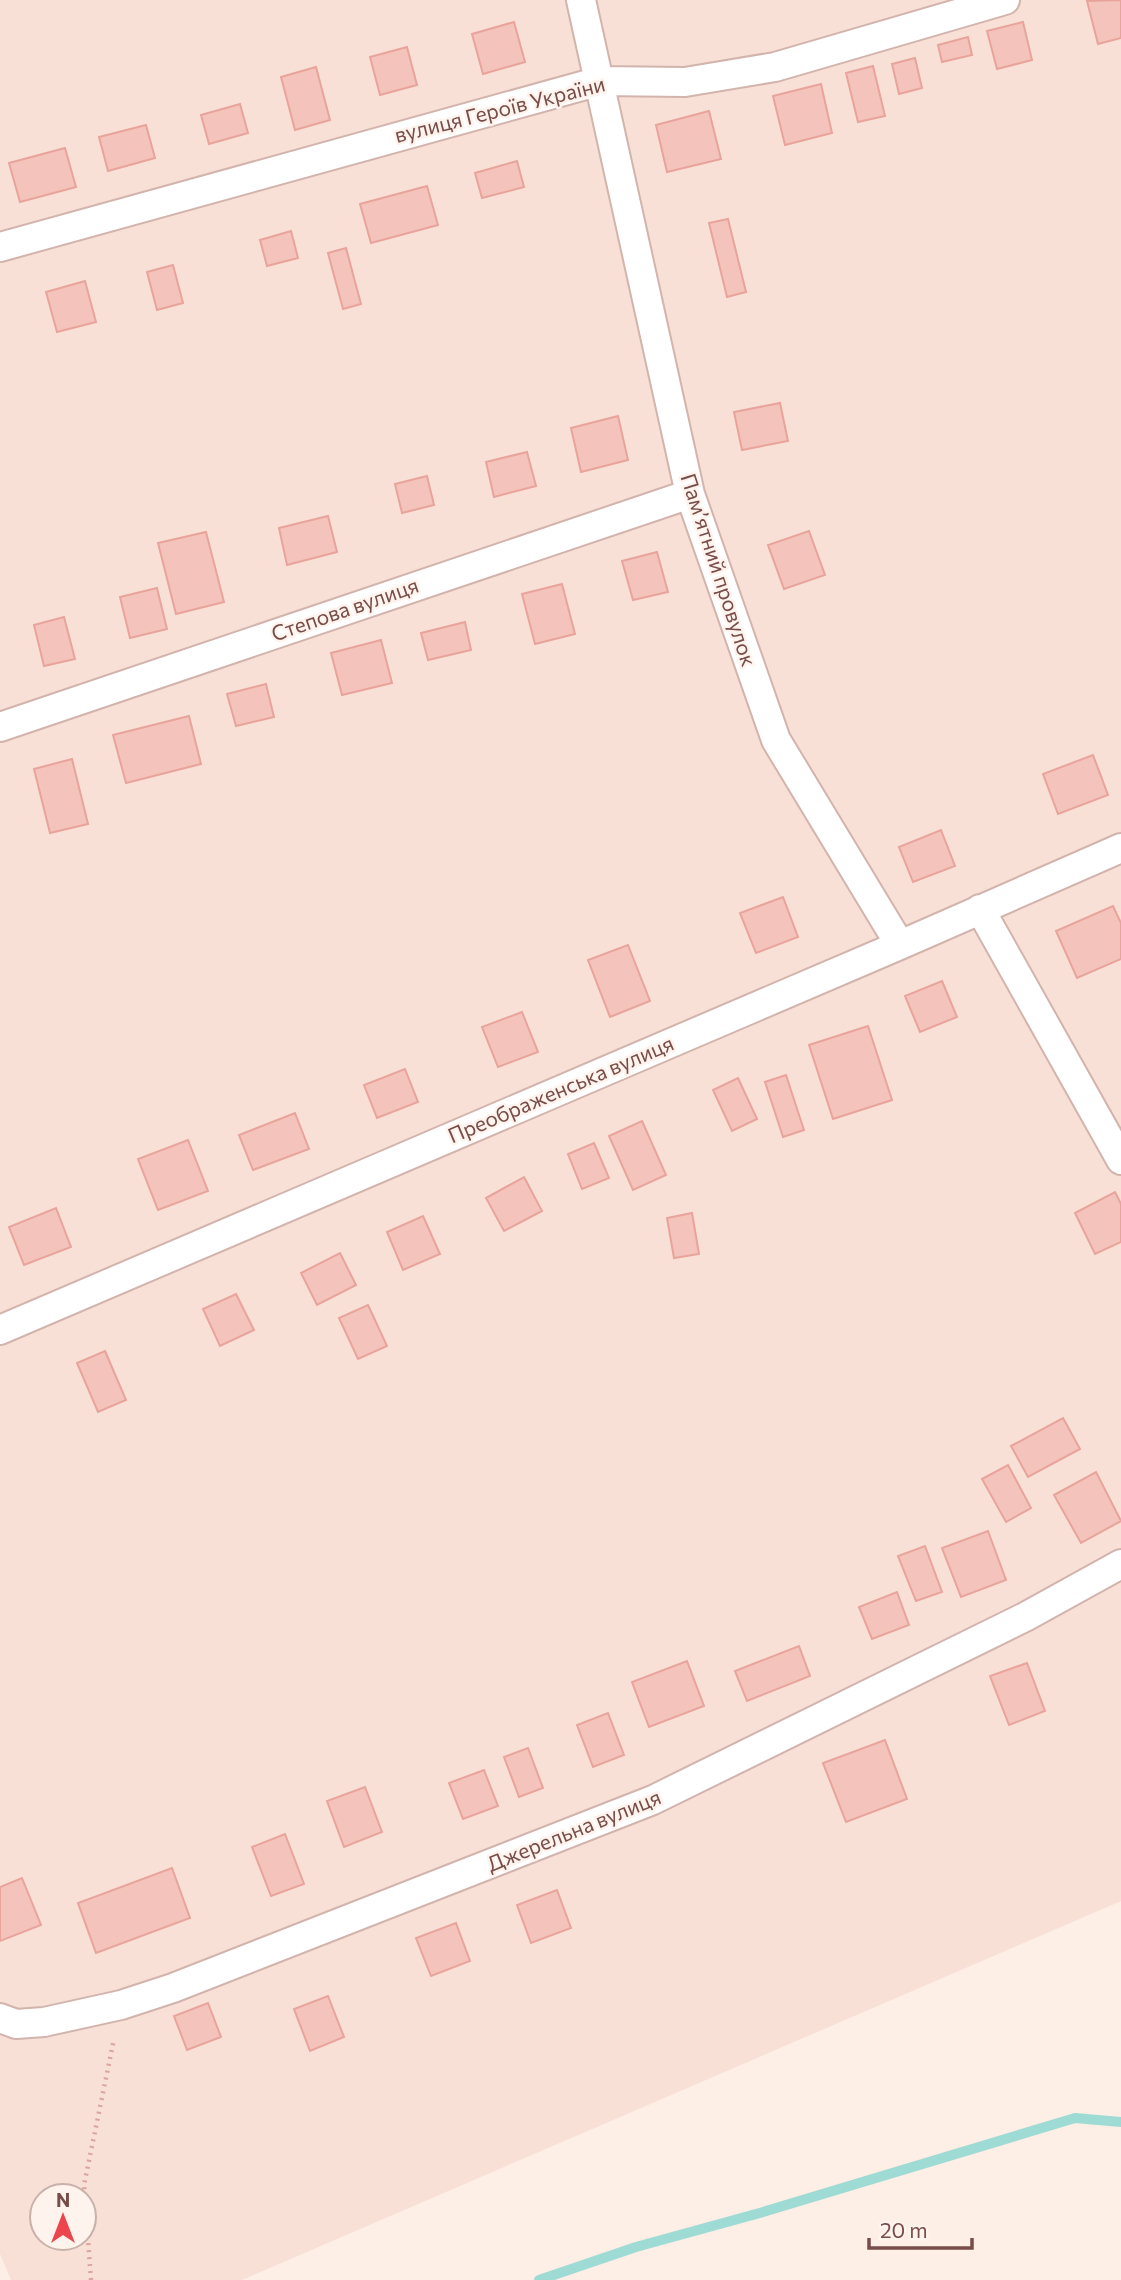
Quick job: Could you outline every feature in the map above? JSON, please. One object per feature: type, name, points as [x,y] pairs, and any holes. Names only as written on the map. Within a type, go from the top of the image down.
[{"type":"street","name":"Пам’ятний провулок","points":[[582,0],[690,494],[776,740],[900,945]]},
{"type":"street","name":"вулиця Героїв України","points":[[0,247],[600,81],[685,82],[775,67],[1004,0]]},
{"type":"street","name":"Степова вулиця","points":[[0,727],[690,494]]},
{"type":"street","name":"Преображенська вулиця","points":[[0,1330],[1121,848]]},
{"type":"street","points":[[980,909],[1121,1160]]},
{"type":"street","name":"Джерельна вулиця","points":[[0,2018],[16,2024],[44,2022],[121,2005],[173,1988],[653,1800],[1025,1617],[1121,1564]]},
{"type":"path","points":[[91,2280],[84,2185],[121,2005]]},
{"type":"shaded area","points":[[0,0],[1121,0],[1121,1901],[242,2280],[11,2280],[0,2254]]},
{"type":"building","points":[[1121,0],[1121,38],[1098,44],[1087,1]]},
{"type":"building","points":[[514,22],[525,62],[483,74],[472,34]]},
{"type":"building","points":[[1023,22],[1032,60],[997,69],[987,31]]},
{"type":"building","points":[[968,37],[972,55],[942,62],[938,45]]},
{"type":"building","points":[[407,47],[417,85],[380,95],[370,57]]},
{"type":"building","points":[[915,58],[922,88],[899,94],[892,64]]},
{"type":"building","points":[[873,66],[885,116],[858,122],[846,73]]},
{"type":"building","points":[[316,67],[330,120],[295,130],[281,77]]},
{"type":"building","points":[[821,84],[832,133],[785,145],[773,96]]},
{"type":"building","points":[[240,104],[248,133],[209,144],[201,115]]},
{"type":"building","points":[[709,111],[721,159],[667,172],[656,125]]},
{"type":"building","points":[[146,125],[155,158],[108,171],[99,137]]},
{"type":"building","points":[[65,148],[76,187],[20,202],[9,163]]},
{"type":"building","points":[[517,161],[524,187],[482,198],[475,173]]},
{"type":"building","points":[[427,186],[438,225],[371,243],[360,204]]},
{"type":"building","points":[[728,219],[746,292],[727,297],[709,223]]},
{"type":"building","points":[[291,231],[298,258],[267,266],[260,240]]},
{"type":"building","points":[[346,248],[361,304],[343,309],[328,253]]},
{"type":"building","points":[[173,265],[183,303],[157,310],[147,272]]},
{"type":"building","points":[[85,281],[96,322],[57,332],[46,292]]},
{"type":"building","points":[[780,403],[788,441],[742,450],[734,412]]},
{"type":"building","points":[[618,416],[628,460],[581,472],[571,428]]},
{"type":"building","points":[[527,452],[536,486],[494,497],[486,462]]},
{"type":"building","points":[[427,476],[434,505],[402,513],[395,484]]},
{"type":"building","points":[[328,516],[337,552],[287,565],[279,528]]},
{"type":"building","points":[[809,531],[825,575],[784,589],[768,545]]},
{"type":"building","points":[[206,532],[224,602],[176,614],[158,543]]},
{"type":"building","points":[[657,552],[668,592],[633,600],[622,561]]},
{"type":"building","points":[[562,584],[575,634],[535,644],[522,594]]},
{"type":"building","points":[[157,588],[167,629],[130,638],[120,597]]},
{"type":"building","points":[[64,617],[75,659],[44,666],[34,625]]},
{"type":"building","points":[[465,622],[471,650],[428,660],[421,633]]},
{"type":"building","points":[[381,640],[392,683],[342,695],[331,653]]},
{"type":"building","points":[[266,684],[274,717],[236,726],[227,694]]},
{"type":"building","points":[[189,716],[201,764],[126,783],[113,735]]},
{"type":"building","points":[[1093,755],[1108,795],[1058,814],[1043,774]]},
{"type":"building","points":[[72,759],[88,824],[50,833],[34,769]]},
{"type":"building","points":[[941,830],[955,866],[913,882],[899,847]]},
{"type":"building","points":[[783,897],[798,937],[756,953],[740,913]]},
{"type":"building","points":[[1113,906],[1121,923],[1121,959],[1077,978],[1056,931]]},
{"type":"building","points":[[628,945],[650,1001],[610,1017],[588,960]]},
{"type":"building","points":[[942,981],[957,1017],[920,1032],[905,996]]},
{"type":"building","points":[[522,1012],[538,1052],[498,1067],[482,1027]]},
{"type":"building","points":[[868,1026],[892,1100],[833,1119],[809,1045]]},
{"type":"building","points":[[405,1069],[418,1102],[377,1118],[364,1085]]},
{"type":"building","points":[[786,1075],[804,1130],[783,1137],[765,1082]]},
{"type":"building","points":[[738,1078],[757,1119],[732,1131],[713,1090]]},
{"type":"building","points":[[295,1113],[309,1149],[253,1170],[239,1135]]},
{"type":"building","points":[[642,1121],[666,1175],[633,1190],[609,1136]]},
{"type":"building","points":[[188,1140],[208,1191],[158,1210],[138,1159]]},
{"type":"building","points":[[594,1143],[609,1178],[582,1189],[568,1154]]},
{"type":"building","points":[[524,1177],[542,1211],[504,1231],[486,1198]]},
{"type":"building","points":[[1115,1192],[1121,1204],[1121,1242],[1095,1254],[1075,1213]]},
{"type":"building","points":[[56,1208],[71,1247],[24,1265],[9,1227]]},
{"type":"building","points":[[692,1213],[699,1254],[674,1258],[667,1218]]},
{"type":"building","points":[[423,1216],[440,1254],[403,1270],[387,1232]]},
{"type":"building","points":[[340,1253],[356,1285],[317,1305],[301,1273]]},
{"type":"building","points":[[236,1294],[254,1330],[220,1346],[203,1309]]},
{"type":"building","points":[[368,1305],[387,1346],[358,1359],[339,1318]]},
{"type":"building","points":[[105,1351],[126,1400],[98,1412],[77,1363]]},
{"type":"building","points":[[1063,1418],[1080,1449],[1028,1477],[1011,1446]]},
{"type":"building","points":[[1008,1465],[1031,1508],[1006,1522],[982,1479]]},
{"type":"building","points":[[1096,1472],[1121,1521],[1081,1543],[1054,1495]]},
{"type":"building","points":[[988,1531],[1006,1580],[961,1597],[942,1548]]},
{"type":"building","points":[[925,1546],[942,1592],[916,1601],[898,1556]]},
{"type":"building","points":[[897,1592],[909,1625],[872,1639],[859,1607]]},
{"type":"building","points":[[799,1646],[810,1676],[747,1701],[735,1671]]},
{"type":"building","points":[[687,1661],[704,1706],[649,1727],[632,1682]]},
{"type":"building","points":[[1027,1663],[1045,1711],[1009,1725],[990,1676]]},
{"type":"building","points":[[608,1713],[624,1755],[593,1767],[577,1725]]},
{"type":"building","points":[[885,1740],[907,1799],[846,1822],[823,1763]]},
{"type":"building","points":[[528,1748],[543,1788],[519,1797],[504,1757]]},
{"type":"building","points":[[484,1770],[498,1806],[463,1819],[449,1783]]},
{"type":"building","points":[[365,1787],[382,1832],[344,1847],[327,1801]]},
{"type":"building","points":[[285,1834],[304,1884],[271,1896],[252,1847]]},
{"type":"building","points":[[172,1868],[190,1918],[96,1953],[78,1903]]},
{"type":"building","points":[[22,1878],[41,1925],[0,1941],[0,1887]]},
{"type":"building","points":[[557,1890],[571,1928],[531,1943],[517,1905]]},
{"type":"building","points":[[456,1923],[470,1961],[431,1976],[416,1938]]},
{"type":"building","points":[[328,1996],[344,2037],[310,2051],[294,2009]]},
{"type":"building","points":[[208,2003],[221,2037],[187,2050],[174,2016]]},
{"type":"waterway","points":[[539,2280],[636,2247],[763,2212],[1075,2118],[1121,2122]]}]
